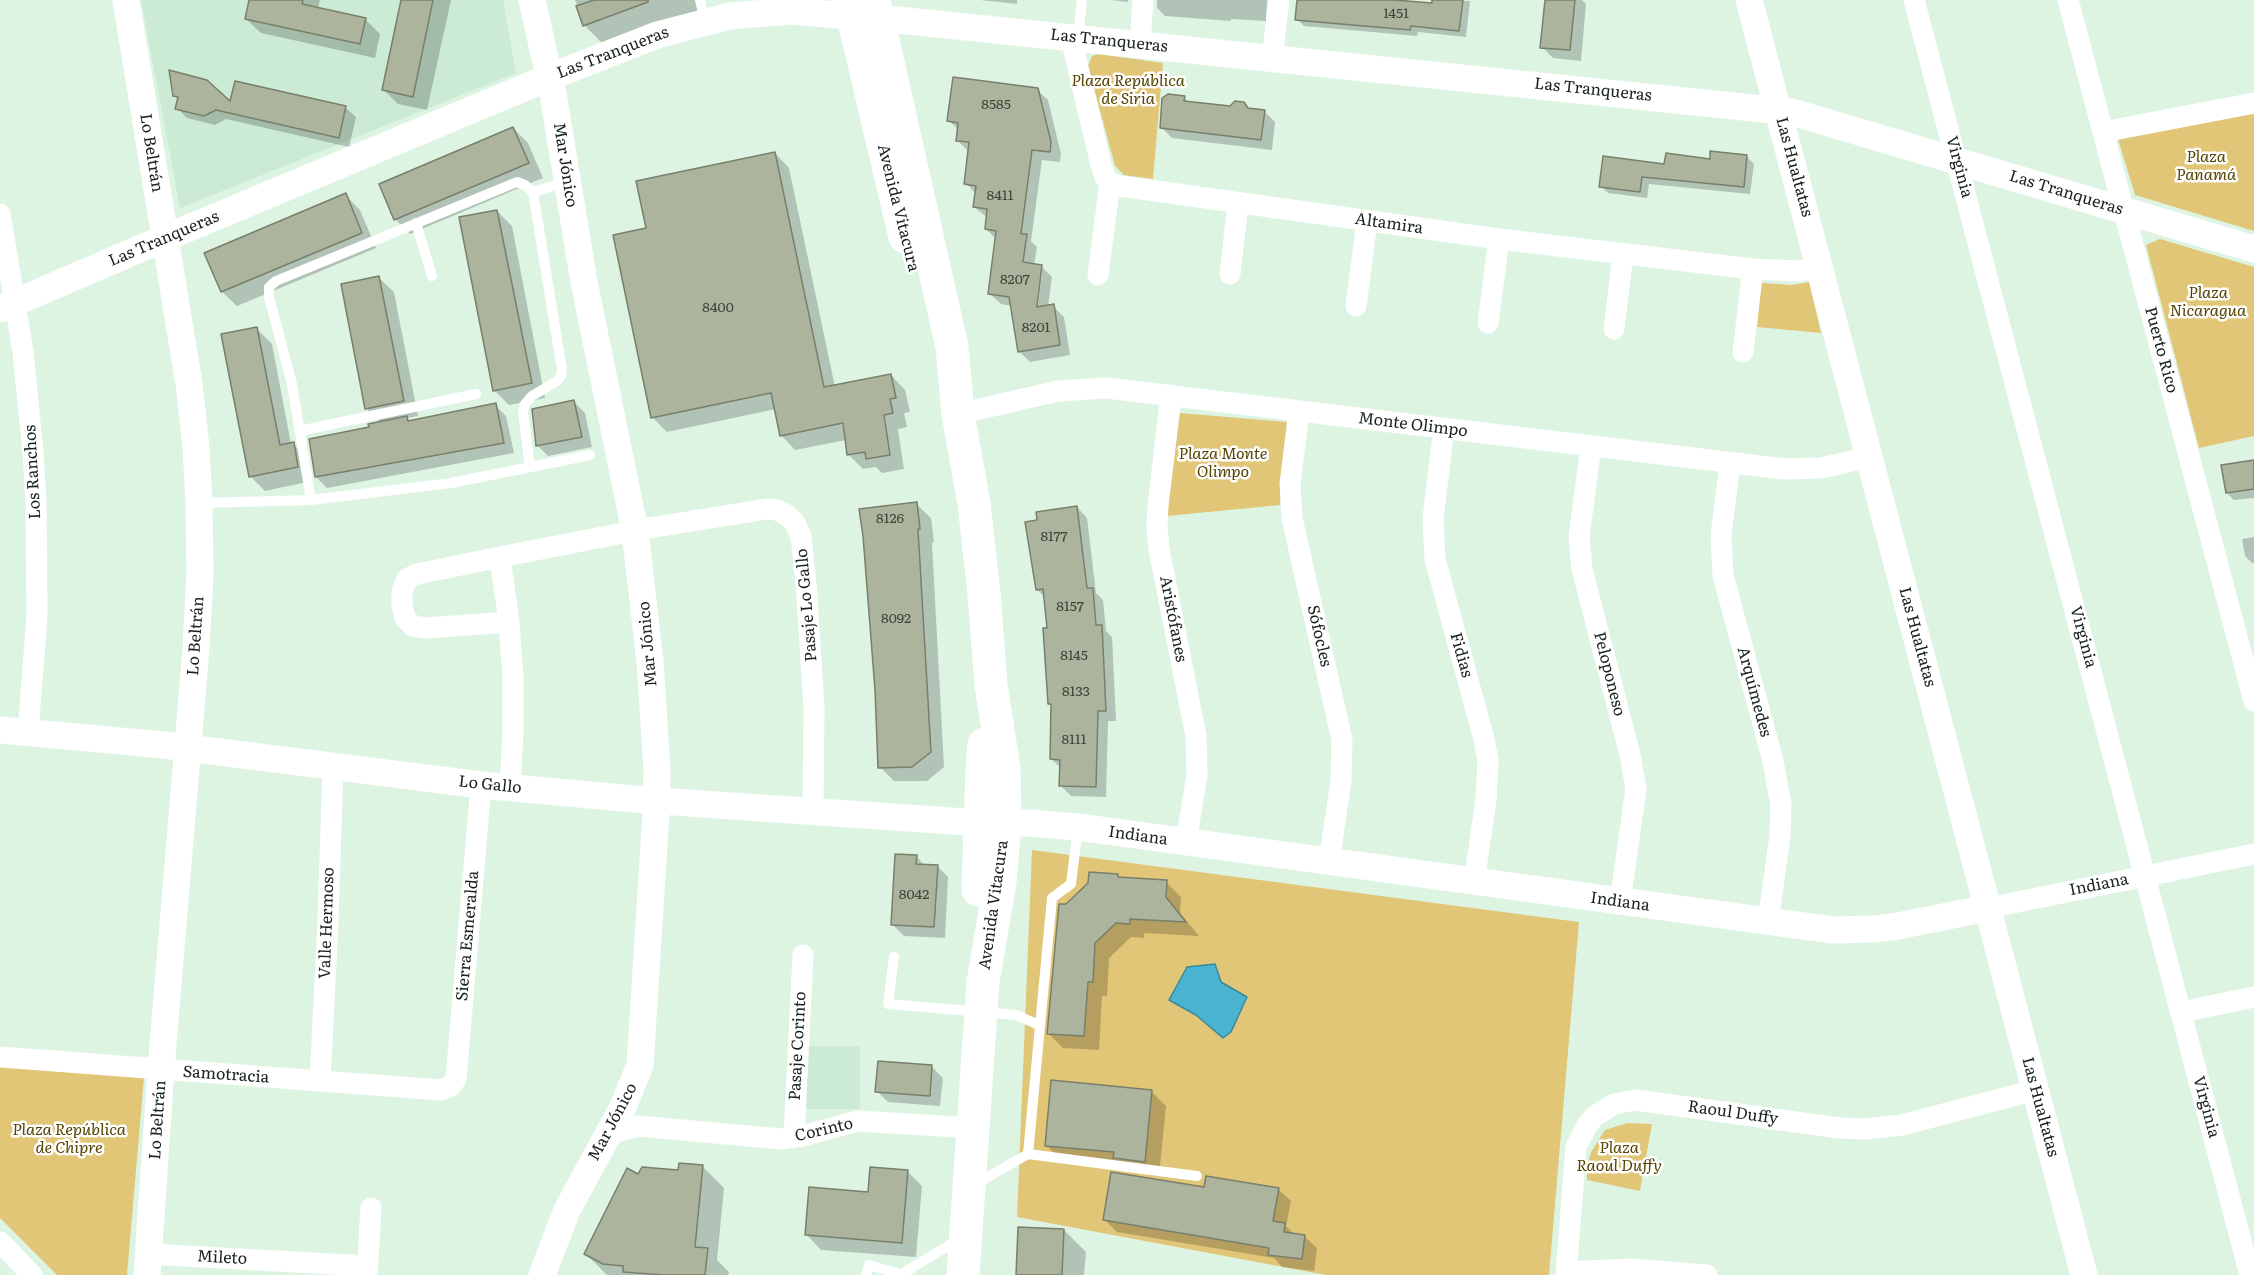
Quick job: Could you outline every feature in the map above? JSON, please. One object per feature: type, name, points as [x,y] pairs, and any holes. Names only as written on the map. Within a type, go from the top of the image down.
[{"type":"main road","name":"Avenida Vitacura","points":[[864,8],[948,323],[958,414],[974,504],[984,594],[991,685],[982,769],[993,823],[978,908],[982,996],[963,1275]]},
{"type":"street","name":"Lo Beltrán","points":[[126,0],[190,394],[199,503],[200,573],[147,1264]]},
{"type":"street","name":"Mar Jónico","points":[[532,0],[550,77],[584,282],[635,531],[653,698],[656,801],[643,1051],[630,1116],[608,1134],[567,1210],[542,1275]]},
{"type":"street","points":[[1140,44],[1143,0]]},
{"type":"street","points":[[1272,58],[1279,0]]},
{"type":"street","name":"Las Hualtatas","points":[[1749,0],[2084,1275]]},
{"type":"street","name":"Virginia","points":[[1914,0],[2250,1275]]},
{"type":"street","name":"Puerto Rico","points":[[2068,0],[2254,701]]},
{"type":"street","name":"Las Tranqueras","points":[[8,306],[550,77],[716,11],[758,6],[791,11],[864,8],[1075,38],[1778,110],[1812,116],[2254,249]]},
{"type":"street","points":[[1075,38],[1101,165],[1110,183],[1098,275]]},
{"type":"street","points":[[2103,132],[2254,103]]},
{"type":"street","name":"Altamira","points":[[1110,183],[1138,190],[1238,204],[1623,254],[1753,269],[1797,271],[1820,268]]},
{"type":"street","points":[[1230,274],[1238,204]]},
{"type":"street","name":"Los Ranchos","points":[[0,214],[8,306],[29,402],[36,502],[37,617],[28,732]]},
{"type":"street","points":[[1356,306],[1367,221]]},
{"type":"street","points":[[1488,323],[1498,239]]},
{"type":"street","points":[[1614,329],[1623,254]]},
{"type":"street","points":[[1743,352],[1753,269]]},
{"type":"street","name":"Monte Olimpo","points":[[958,414],[1039,394],[1107,388],[1785,469],[1808,469],[1869,457]]},
{"type":"street","name":"Aristófanes","points":[[1171,396],[1157,527],[1159,549],[1196,736],[1197,775],[1186,842]]},
{"type":"street","name":"Sófocles","points":[[1299,411],[1290,483],[1292,518],[1342,740],[1341,781],[1329,862]]},
{"type":"street","name":"Fidias","points":[[1444,428],[1433,518],[1436,559],[1488,761],[1486,800],[1474,882]]},
{"type":"street","name":"Peloponeso","points":[[1591,446],[1581,519],[1580,555],[1630,755],[1636,789],[1620,902]]},
{"type":"street","name":"Arquímedes","points":[[1730,463],[1721,535],[1723,575],[1773,761],[1781,805],[1780,836],[1768,922]]},
{"type":"street","name":"Pasaje Lo Gallo","points":[[509,622],[426,628],[413,626],[405,618],[402,591],[407,579],[417,574],[500,557],[766,509],[787,514],[795,523],[801,536],[806,584],[813,696],[813,812]]},
{"type":"street","points":[[500,557],[509,622],[513,677],[510,788]]},
{"type":"street","name":"Lo Gallo","points":[[0,730],[187,748],[510,788],[656,801],[993,823]]},
{"type":"street","name":"Valle Hermoso","points":[[320,1081],[333,765]]},
{"type":"street","name":"Sierra Esmeralda","points":[[451,1086],[456,1079],[481,785]]},
{"type":"street","name":"Indiana","points":[[993,823],[1078,827],[1833,930],[1898,926],[2254,854]]},
{"type":"street","name":"Pasaje Corinto","points":[[794,1137],[803,956]]},
{"type":"street","points":[[2181,1012],[2254,997]]},
{"type":"street","name":"Samotracia","points":[[0,1057],[441,1090],[451,1086]]},
{"type":"street","name":"Raoul Duffy","points":[[1566,1274],[1576,1147],[1587,1125],[1595,1116],[1614,1104],[1636,1100],[1823,1126],[1864,1129],[1902,1125],[2036,1090]]},
{"type":"street","name":"Corinto","points":[[630,1116],[781,1139],[858,1121],[974,1128]]},
{"type":"street","points":[[367,1271],[371,1208]]},
{"type":"street","points":[[0,1242],[32,1275]]},
{"type":"street","name":"Mileto","points":[[147,1264],[367,1271]]},
{"type":"street","points":[[1566,1274],[1630,1269],[1707,1275]]},
{"type":"lane","points":[[1075,38],[1082,0]]},
{"type":"lane","points":[[311,500],[291,384],[269,297],[269,287],[276,281],[517,182],[525,184],[533,192],[562,370],[557,381],[532,396],[525,404],[523,412],[530,466]]},
{"type":"lane","points":[[533,192],[567,182]]},
{"type":"lane","points":[[416,223],[432,276]]},
{"type":"lane","points":[[299,431],[476,394]]},
{"type":"lane","points":[[199,503],[311,500],[451,483],[590,454]]},
{"type":"lane","points":[[1028,1154],[1052,898],[1071,884],[1078,827]]},
{"type":"lane","points":[[894,957],[888,1004],[982,996],[1039,1025]]},
{"type":"lane","points":[[969,1188],[1028,1154],[1197,1176]]},
{"type":"lane","points":[[866,1275],[869,1265],[900,1275],[966,1235]]},
{"type":"shaded area","points":[[141,0],[503,0],[516,73],[180,208]]},
{"type":"shaded area","points":[[803,1046],[860,1046],[860,1109],[802,1109]]},
{"type":"green space","name":"Plaza República de Siria","points":[[1098,54],[1163,63],[1153,179],[1124,175],[1115,166],[1088,66],[1092,56]]},
{"type":"green space","name":"Plaza Panamá","points":[[2254,108],[2254,231],[2135,195],[2118,139]]},
{"type":"green space","name":"Plaza Nicaragua","points":[[2160,239],[2254,267],[2254,436],[2199,448],[2146,245]]},
{"type":"green space","points":[[1809,282],[1821,333],[1757,327],[1761,283],[1792,285]]},
{"type":"green space","name":"Plaza Monte Olimpo","points":[[1180,413],[1287,422],[1280,505],[1167,516]]},
{"type":"green space","points":[[1032,850],[1579,922],[1549,1275],[1326,1275],[1017,1217]]},
{"type":"green space","name":"Plaza República de Chipre","points":[[0,1065],[144,1077],[127,1275],[57,1275],[0,1218]]},
{"type":"green space","name":"Plaza Raoul Duffy","points":[[1627,1123],[1652,1124],[1640,1191],[1587,1180],[1587,1167],[1591,1152],[1605,1130]]},
{"type":"water","points":[[1215,964],[1221,982],[1247,997],[1231,1032],[1223,1038],[1196,1015],[1169,1000],[1187,967]]},
{"type":"building","points":[[249,0],[303,0],[302,4],[366,18],[360,44],[245,19]]},
{"type":"building","points":[[401,0],[433,0],[413,97],[382,90]]},
{"type":"building","points":[[594,0],[648,0],[648,2],[583,26],[576,6]]},
{"type":"building","points":[[1297,0],[1395,0],[1432,3],[1432,0],[1463,0],[1459,31],[1411,26],[1410,30],[1295,20]]},
{"type":"building","points":[[1545,0],[1575,0],[1570,50],[1540,48]]},
{"type":"building","points":[[169,70],[207,80],[230,101],[235,81],[346,106],[339,138],[216,110],[204,116],[175,109],[178,97],[173,96]]},
{"type":"building","points":[[953,77],[1038,88],[1051,142],[1050,152],[1032,150],[1021,234],[1027,234],[1023,262],[1042,265],[1037,307],[1054,304],[1060,345],[1018,352],[1009,297],[988,294],[996,231],[985,229],[987,209],[973,207],[976,186],[964,184],[969,142],[956,141],[958,123],[947,121]]},
{"type":"building","points":[[1168,94],[1185,96],[1184,101],[1230,106],[1235,101],[1244,102],[1248,108],[1265,110],[1261,140],[1160,128],[1162,98]]},
{"type":"building","points":[[513,127],[529,163],[394,220],[379,184]]},
{"type":"building","points":[[1710,151],[1747,155],[1744,187],[1642,177],[1640,192],[1599,187],[1603,156],[1664,164],[1666,153],[1710,159]]},
{"type":"building","points":[[775,152],[824,387],[891,374],[896,398],[890,399],[893,413],[884,415],[890,455],[866,459],[865,452],[847,455],[843,423],[780,436],[771,393],[651,418],[613,235],[646,228],[636,181]]},
{"type":"building","points":[[346,193],[362,233],[221,292],[204,253]]},
{"type":"building","points":[[497,210],[532,383],[493,391],[459,217]]},
{"type":"building","points":[[379,276],[404,401],[365,409],[341,284]]},
{"type":"building","points":[[257,327],[280,445],[294,442],[298,467],[249,477],[221,334]]},
{"type":"building","points":[[574,400],[582,437],[536,446],[532,409]]},
{"type":"building","points":[[496,403],[504,443],[315,477],[309,439],[369,427],[368,424],[407,416],[408,421]]},
{"type":"building","points":[[2254,460],[2254,489],[2226,493],[2221,465]]},
{"type":"building","points":[[917,502],[931,752],[912,767],[878,768],[875,690],[859,509]]},
{"type":"building","points":[[1077,506],[1087,588],[1093,588],[1096,625],[1102,625],[1106,711],[1098,711],[1096,787],[1059,786],[1060,760],[1050,759],[1051,704],[1048,704],[1043,628],[1047,628],[1043,589],[1036,590],[1025,522],[1037,520],[1036,512]]},
{"type":"building","points":[[895,854],[917,855],[916,864],[938,865],[934,927],[891,925]]},
{"type":"building","points":[[1089,872],[1118,874],[1118,877],[1167,880],[1166,897],[1186,922],[1130,919],[1130,924],[1116,923],[1095,943],[1093,982],[1088,982],[1084,1036],[1047,1034],[1059,904],[1066,904],[1088,883]]},
{"type":"building","points":[[878,1061],[932,1065],[930,1096],[875,1092]]},
{"type":"building","points":[[1051,1080],[1152,1090],[1145,1162],[1113,1158],[1114,1152],[1045,1146]]},
{"type":"building","points":[[679,1163],[703,1165],[695,1247],[708,1248],[705,1275],[623,1272],[623,1266],[603,1264],[584,1254],[627,1168],[638,1174],[642,1167],[678,1170]]},
{"type":"building","points":[[870,1167],[908,1170],[902,1243],[805,1235],[809,1187],[868,1192]]},
{"type":"building","points":[[1111,1172],[1204,1187],[1206,1176],[1279,1188],[1273,1221],[1285,1223],[1284,1232],[1305,1235],[1302,1259],[1268,1255],[1269,1248],[1103,1220]]},
{"type":"building","points":[[1018,1227],[1064,1229],[1062,1275],[1016,1275]]}]
